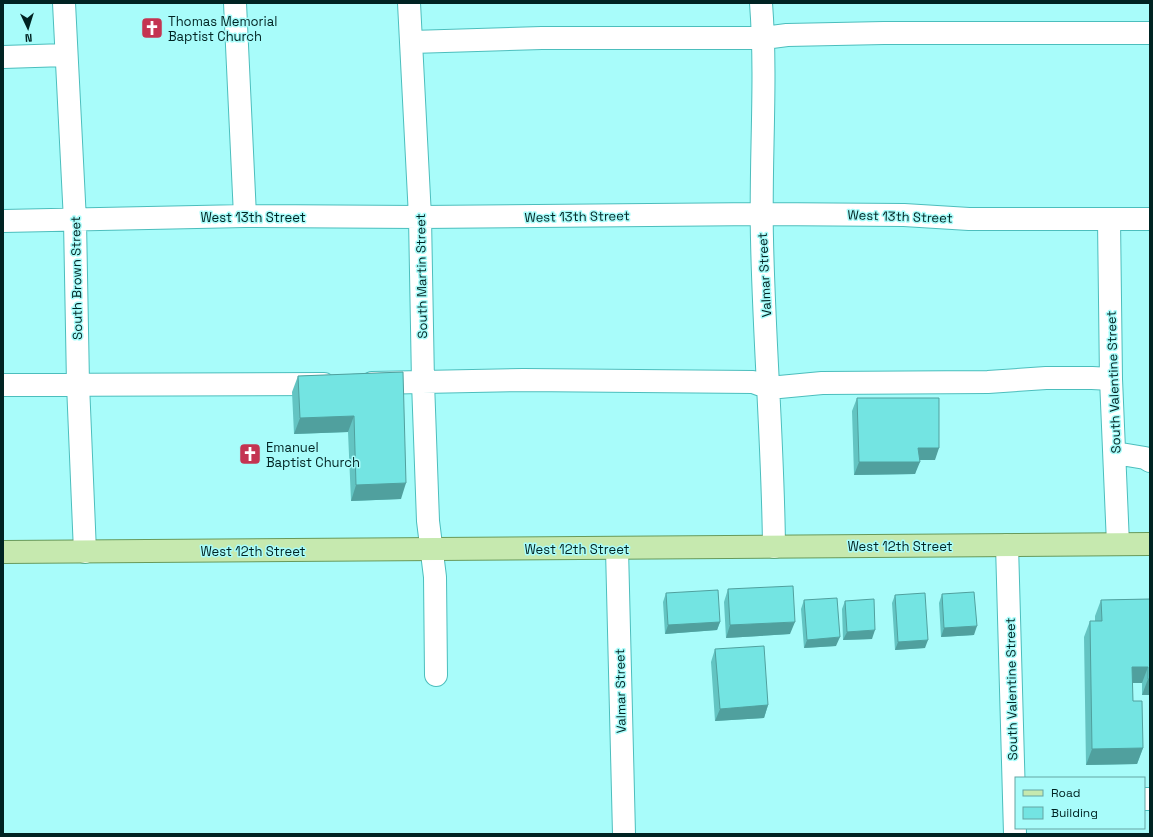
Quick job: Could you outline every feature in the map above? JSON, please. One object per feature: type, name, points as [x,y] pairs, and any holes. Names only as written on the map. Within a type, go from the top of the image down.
[{"type":"main road","name":"West 12th Street","points":[[3,552],[617,549],[1150,544]]},
{"type":"street","name":"South Brown Street","points":[[64,3],[75,221],[78,384],[85,552]]},
{"type":"street","points":[[235,3],[245,216]]},
{"type":"street","name":"South Martin Street","points":[[409,3],[420,217],[423,382],[428,521],[433,550],[435,577],[436,675]]},
{"type":"street","name":"Valmar Street","points":[[762,3],[764,38],[762,214],[774,547]]},
{"type":"street","points":[[412,42],[542,38],[764,38],[787,35],[876,33],[1150,33]]},
{"type":"street","points":[[3,57],[66,55]]},
{"type":"street","name":"West 13th Street","points":[[3,221],[75,221],[245,216],[420,217],[762,214],[904,215],[969,219],[1150,219]]},
{"type":"street","name":"South Valentine Street","points":[[1109,220],[1111,379],[1118,544]]},
{"type":"street","points":[[3,385],[345,384],[522,380],[753,382],[769,388],[822,383],[988,382],[1061,378],[1111,379]]},
{"type":"street","points":[[1115,453],[1145,458],[1150,462]]},
{"type":"street","name":"South Valentine Street","points":[[1007,545],[1015,834]]},
{"type":"street","name":"Valmar Street","points":[[617,549],[624,834]]},
{"type":"building","points":[[403,372],[406,483],[356,485],[354,416],[300,418],[298,376]]},
{"type":"building","points":[[857,398],[939,398],[939,448],[918,448],[920,462],[859,462]]},
{"type":"building","points":[[793,586],[795,622],[730,625],[728,589]]},
{"type":"building","points":[[718,590],[720,622],[668,625],[666,593]]},
{"type":"building","points":[[974,592],[977,626],[944,628],[942,594]]},
{"type":"building","points":[[925,593],[928,640],[898,642],[895,595]]},
{"type":"building","points":[[837,598],[840,637],[807,640],[804,600]]},
{"type":"building","points":[[874,599],[875,630],[847,632],[845,601]]},
{"type":"building","points":[[1150,599],[1150,679],[1148,679],[1148,667],[1132,667],[1133,701],[1142,701],[1143,748],[1092,749],[1090,621],[1102,621],[1101,600]]},
{"type":"building","points":[[764,646],[768,705],[720,709],[715,649]]},
{"type":"place","name":"Thomas Memorial Baptist Church","points":[[152,28]]},
{"type":"place","name":"Emanuel Baptist Church","points":[[250,454]]}]
